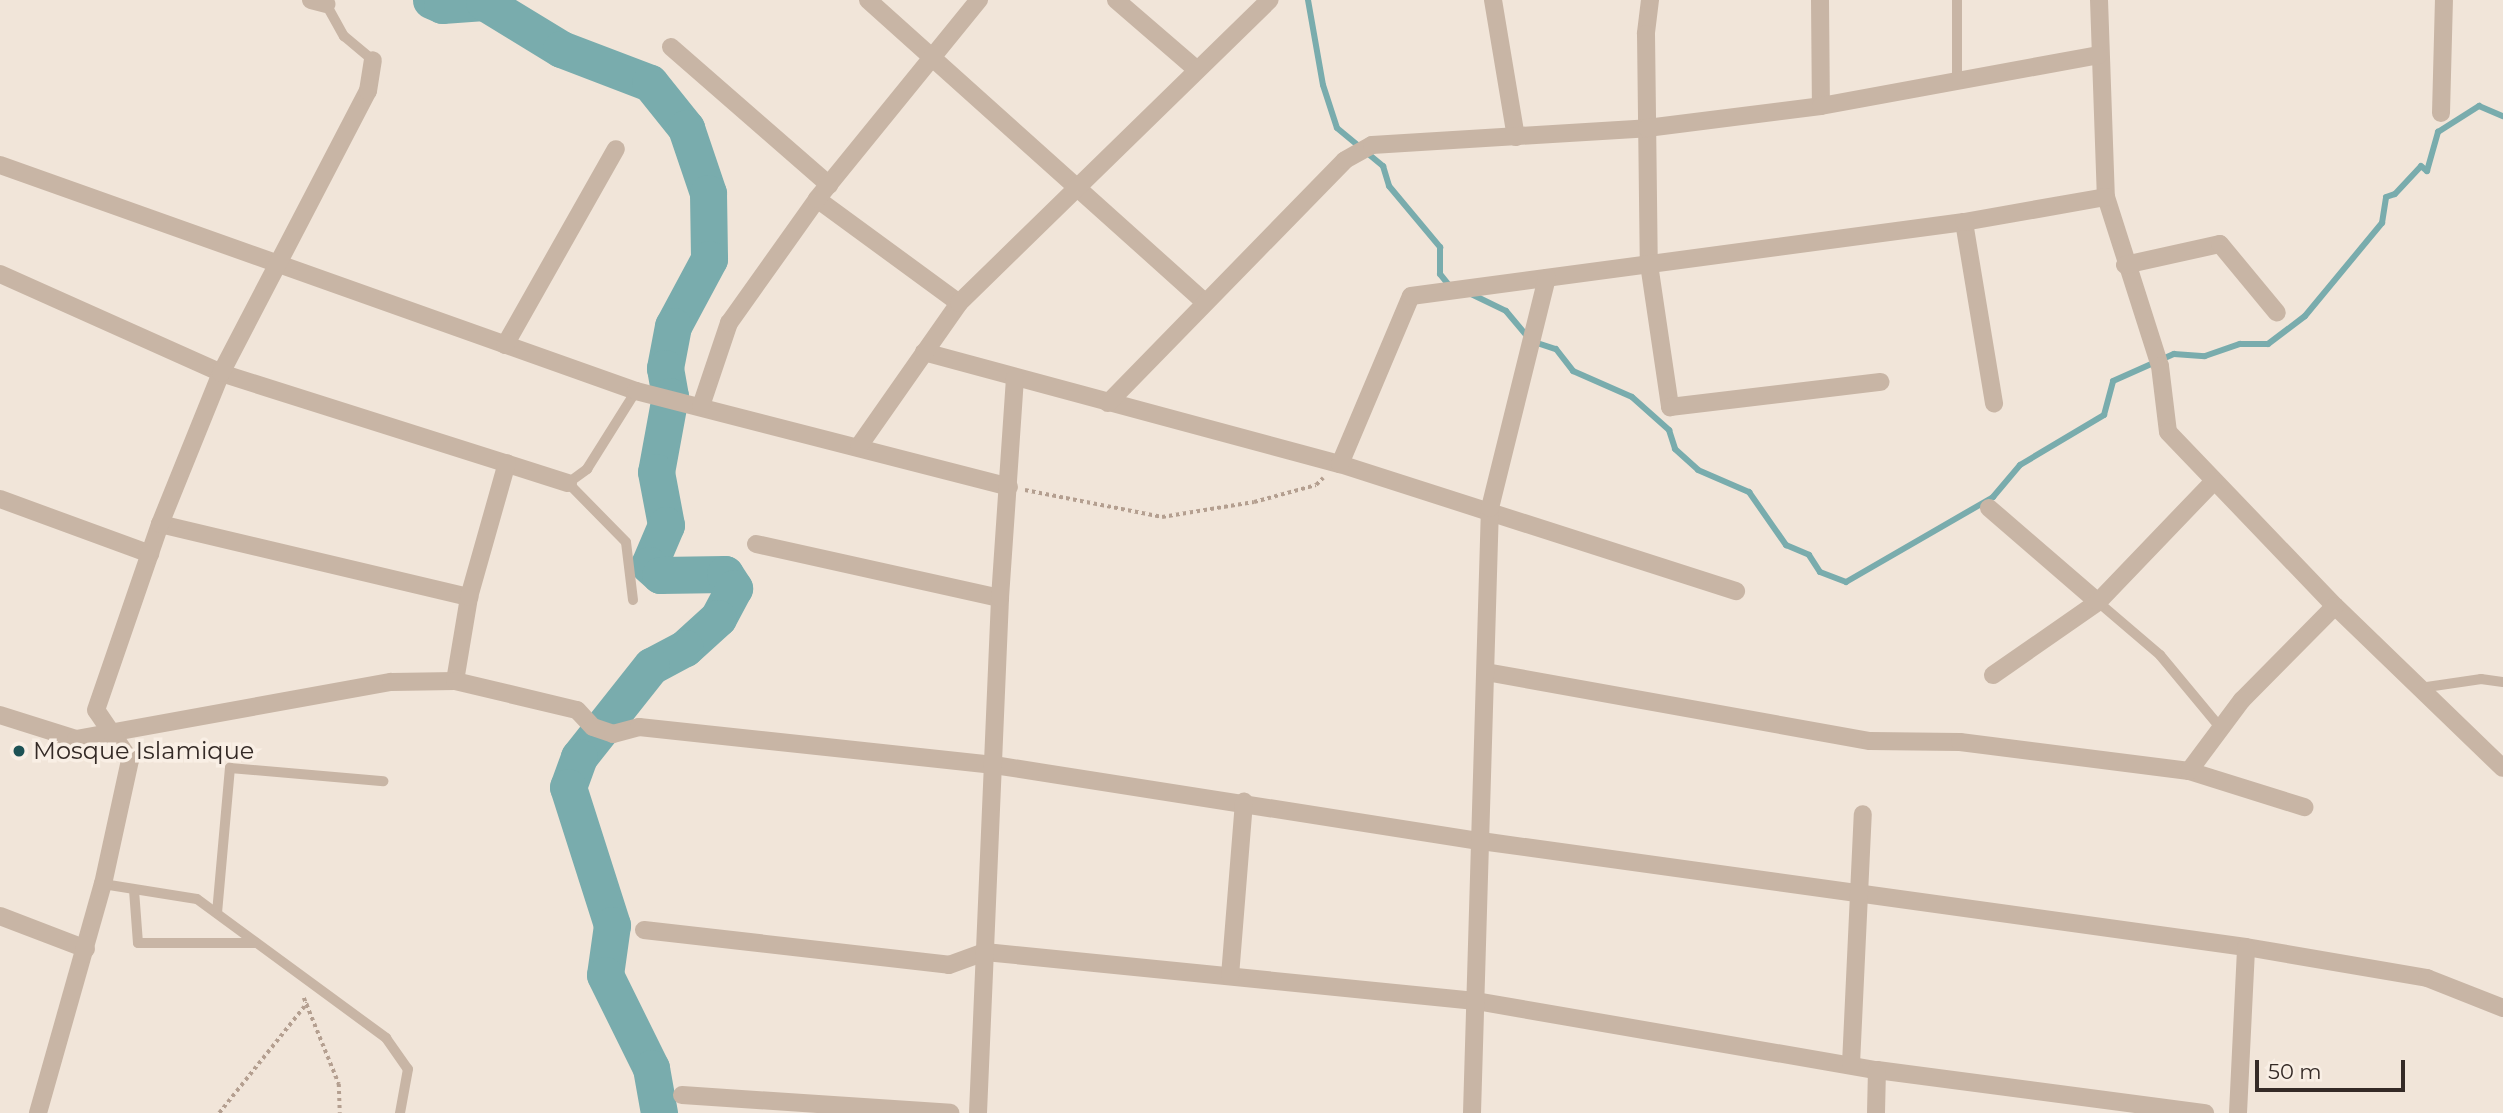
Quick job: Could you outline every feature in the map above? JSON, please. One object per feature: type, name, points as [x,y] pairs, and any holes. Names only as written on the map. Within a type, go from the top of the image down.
[{"type":"street","points":[[868,0],[1204,301]]},
{"type":"street","points":[[695,405],[729,323],[817,199],[979,0]]},
{"type":"street","points":[[1116,0],[1197,70]]},
{"type":"street","points":[[859,446],[959,303],[1270,0]]},
{"type":"street","points":[[1493,0],[1516,137]]},
{"type":"street","points":[[1650,0],[1647,128],[1649,264],[1670,407],[1881,382]]},
{"type":"street","points":[[1820,0],[1821,106]]},
{"type":"street","points":[[2099,0],[2098,55],[2106,197],[2124,265],[2158,360],[2168,432],[2213,482],[2335,606],[2503,768]]},
{"type":"street","points":[[2441,113],[2444,0]]},
{"type":"street","points":[[671,47],[829,185]]},
{"type":"street","points":[[1108,403],[1204,301],[1365,149],[1647,128],[1821,106],[2098,55]]},
{"type":"street","points":[[38,1113],[103,884],[130,760],[96,710],[160,524],[221,373],[368,91],[373,60]]},
{"type":"street","points":[[505,345],[616,149]]},
{"type":"street","points":[[0,165],[636,391],[859,446],[1009,487]]},
{"type":"street","points":[[1340,464],[1411,296],[1964,222],[2106,197]]},
{"type":"street","points":[[817,199],[959,303]]},
{"type":"street","points":[[1964,222],[1994,404]]},
{"type":"street","points":[[2124,265],[2220,244],[2277,313]]},
{"type":"street","points":[[0,274],[221,373],[568,483]]},
{"type":"street","points":[[1472,1113],[1489,509],[1547,278]]},
{"type":"street","points":[[924,352],[1340,464],[1489,509],[1736,591]]},
{"type":"street","points":[[978,1113],[1000,598],[1015,378]]},
{"type":"street","points":[[454,681],[469,597],[507,463]]},
{"type":"street","points":[[1993,675],[2098,602],[2213,482]]},
{"type":"street","points":[[0,499],[150,554]]},
{"type":"street","points":[[1989,508],[2098,602]]},
{"type":"street","points":[[160,524],[469,597]]},
{"type":"street","points":[[757,544],[1000,598]]},
{"type":"street","points":[[2189,771],[2220,726],[2335,606]]},
{"type":"street","points":[[1486,672],[1870,741],[1960,742],[2189,771],[2304,807]]},
{"type":"street","points":[[0,715],[76,738],[111,735],[140,725],[391,682],[454,681],[578,710],[593,727],[613,734],[639,727],[994,765],[1481,841],[2246,947],[2427,978],[2503,1008]]},
{"type":"street","points":[[1230,976],[1244,802]]},
{"type":"street","points":[[1851,1064],[1863,814]]},
{"type":"street","points":[[0,916],[86,949]]},
{"type":"street","points":[[644,930],[949,965],[985,952],[1476,1001],[1877,1070],[2205,1113]]},
{"type":"street","points":[[2238,1113],[2246,947]]},
{"type":"street","points":[[1876,1113],[1877,1070]]},
{"type":"street","points":[[682,1095],[802,1108],[950,1113]]},
{"type":"lane","points":[[1956,0],[1957,79]]},
{"type":"lane","points":[[318,2],[344,36],[373,60]]},
{"type":"lane","points":[[634,600],[626,542],[568,483],[587,470],[636,391]]},
{"type":"lane","points":[[2098,602],[2160,655],[2220,726]]},
{"type":"lane","points":[[2420,688],[2481,678],[2503,682]]},
{"type":"lane","points":[[216,913],[230,768],[383,781]]},
{"type":"lane","points":[[103,884],[197,899],[386,1038],[408,1069],[400,1113]]},
{"type":"lane","points":[[134,890],[138,943],[256,943]]},
{"type":"path","points":[[1009,487],[1162,517],[1254,502],[1316,485],[1340,464]]},
{"type":"path","points":[[293,970],[339,1084],[340,1113]]},
{"type":"path","points":[[219,1113],[307,1003]]},
{"type":"waterway","points":[[431,0],[442,5],[484,2],[561,49],[650,83],[686,128],[708,193],[709,259],[673,326],[665,368],[670,396],[656,472],[666,525],[649,565],[660,575],[725,574],[734,588],[718,618],[685,648],[651,666],[579,757],[568,787],[612,925],[605,975],[651,1068],[659,1113]]},
{"type":"waterway","points":[[1308,0],[1323,85],[1337,128],[1383,166],[1389,186],[1440,247],[1440,274],[1452,289]]},
{"type":"waterway","points":[[1469,293],[1506,311],[1531,341],[1556,349],[1573,371],[1632,397],[1669,430],[1675,449],[1698,470],[1749,492],[1786,545],[1809,555],[1820,572],[1846,582],[1993,497],[2020,465],[2104,415],[2113,381],[2174,354],[2205,356],[2240,344],[2268,344],[2305,316],[2382,223],[2386,197],[2395,194],[2421,166],[2427,171],[2438,132],[2479,106],[2503,116]]},
{"type":"place","name":"Mosque Islamique","points":[[19,751]]}]
